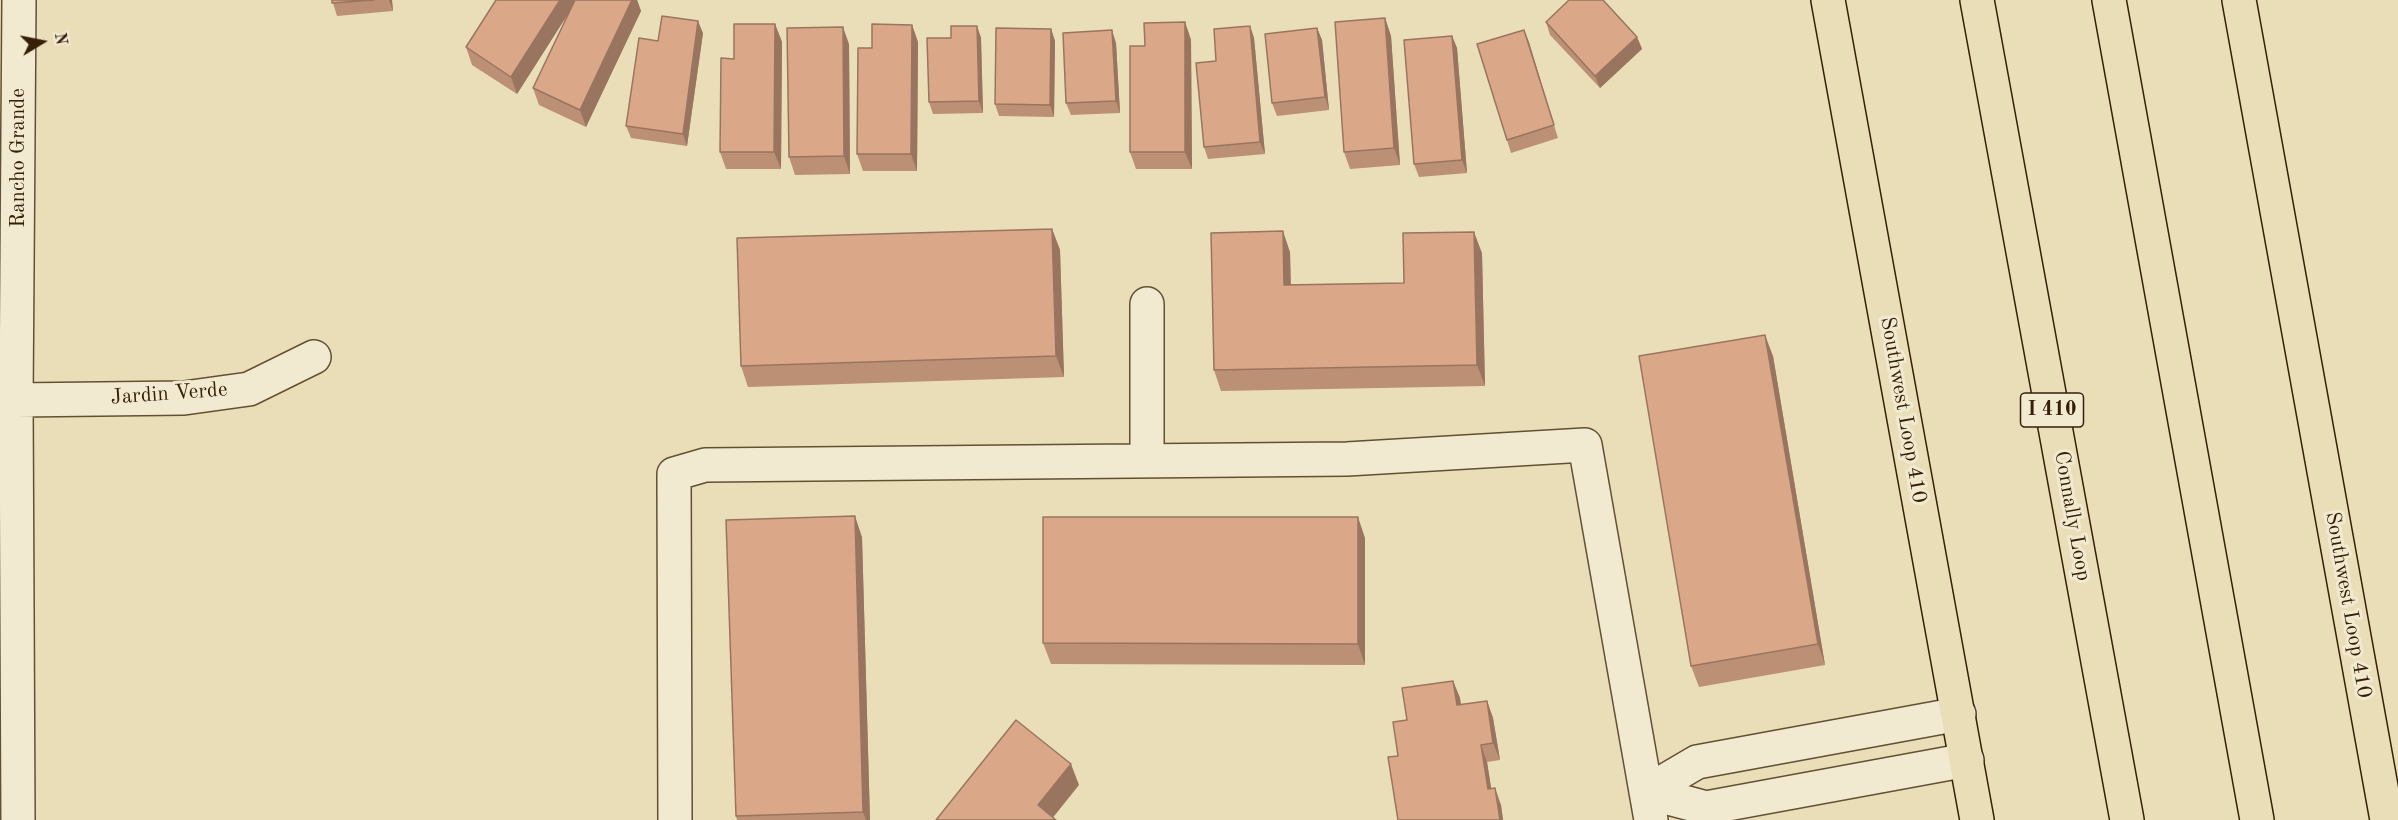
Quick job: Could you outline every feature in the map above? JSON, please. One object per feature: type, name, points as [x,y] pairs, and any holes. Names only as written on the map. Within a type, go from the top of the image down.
[{"type":"main road","name":"Southwest Loop 410","points":[[1828,0],[1977,820]]},
{"type":"main road","name":"Connally Loop","points":[[1977,0],[2127,820]]},
{"type":"main road","points":[[2109,0],[2257,820]]},
{"type":"main road","name":"Southwest Loop 410","points":[[2239,0],[2387,820]]},
{"type":"street","name":"Rancho Grande","points":[[18,820],[16,400],[20,0]]},
{"type":"street","points":[[1147,304],[1147,461]]},
{"type":"street","name":"Jardin Verde","points":[[16,400],[184,398],[249,388],[314,357]]},
{"type":"street","points":[[675,820],[674,474],[705,465],[1347,459],[1585,445],[1648,806]]},
{"type":"street","points":[[1648,806],[1697,762],[1959,714]]},
{"type":"street","points":[[1648,806],[1706,808],[1967,760]]},
{"type":"building","points":[[332,0],[374,0],[332,3]]},
{"type":"building","points":[[496,0],[560,0],[511,77],[466,47]]},
{"type":"building","points":[[575,0],[632,0],[580,110],[533,88]]},
{"type":"building","points":[[1569,0],[1603,0],[1637,37],[1595,76],[1546,22]]},
{"type":"building","points":[[662,16],[698,21],[683,134],[626,126],[639,38],[658,41]]},
{"type":"building","points":[[1385,18],[1394,148],[1344,152],[1335,22]]},
{"type":"building","points":[[1185,22],[1185,152],[1130,152],[1130,46],[1145,46],[1144,23]]},
{"type":"building","points":[[734,24],[775,24],[774,152],[720,152],[721,58],[734,59]]},
{"type":"building","points":[[872,24],[912,25],[911,154],[857,154],[858,48],[872,48]]},
{"type":"building","points":[[951,26],[977,26],[979,101],[929,102],[927,38],[951,38]]},
{"type":"building","points":[[1250,26],[1260,142],[1204,147],[1196,63],[1216,61],[1214,29]]},
{"type":"building","points":[[843,27],[844,156],[789,157],[787,28]]},
{"type":"building","points":[[996,28],[1051,29],[1050,105],[995,104]]},
{"type":"building","points":[[1317,28],[1325,97],[1272,103],[1265,34]]},
{"type":"building","points":[[1112,30],[1116,101],[1066,103],[1063,33]]},
{"type":"building","points":[[1524,30],[1554,125],[1507,140],[1477,44]]},
{"type":"building","points":[[1452,36],[1462,160],[1414,164],[1404,40]]},
{"type":"building","points":[[1052,229],[1056,356],[741,366],[737,238]]},
{"type":"building","points":[[1283,231],[1284,285],[1404,283],[1403,233],[1474,232],[1477,365],[1214,370],[1211,233]]},
{"type":"building","points":[[1765,335],[1818,644],[1691,666],[1639,356]]},
{"type":"building","points":[[855,516],[863,812],[736,816],[726,520]]},
{"type":"building","points":[[1043,517],[1358,517],[1358,644],[1043,643]]},
{"type":"building","points":[[1453,681],[1457,705],[1487,701],[1493,743],[1481,745],[1488,789],[1495,788],[1500,820],[1398,820],[1388,757],[1398,756],[1393,722],[1407,720],[1402,688]]},
{"type":"building","points":[[1016,720],[1071,764],[1038,805],[1056,820],[936,820]]}]
